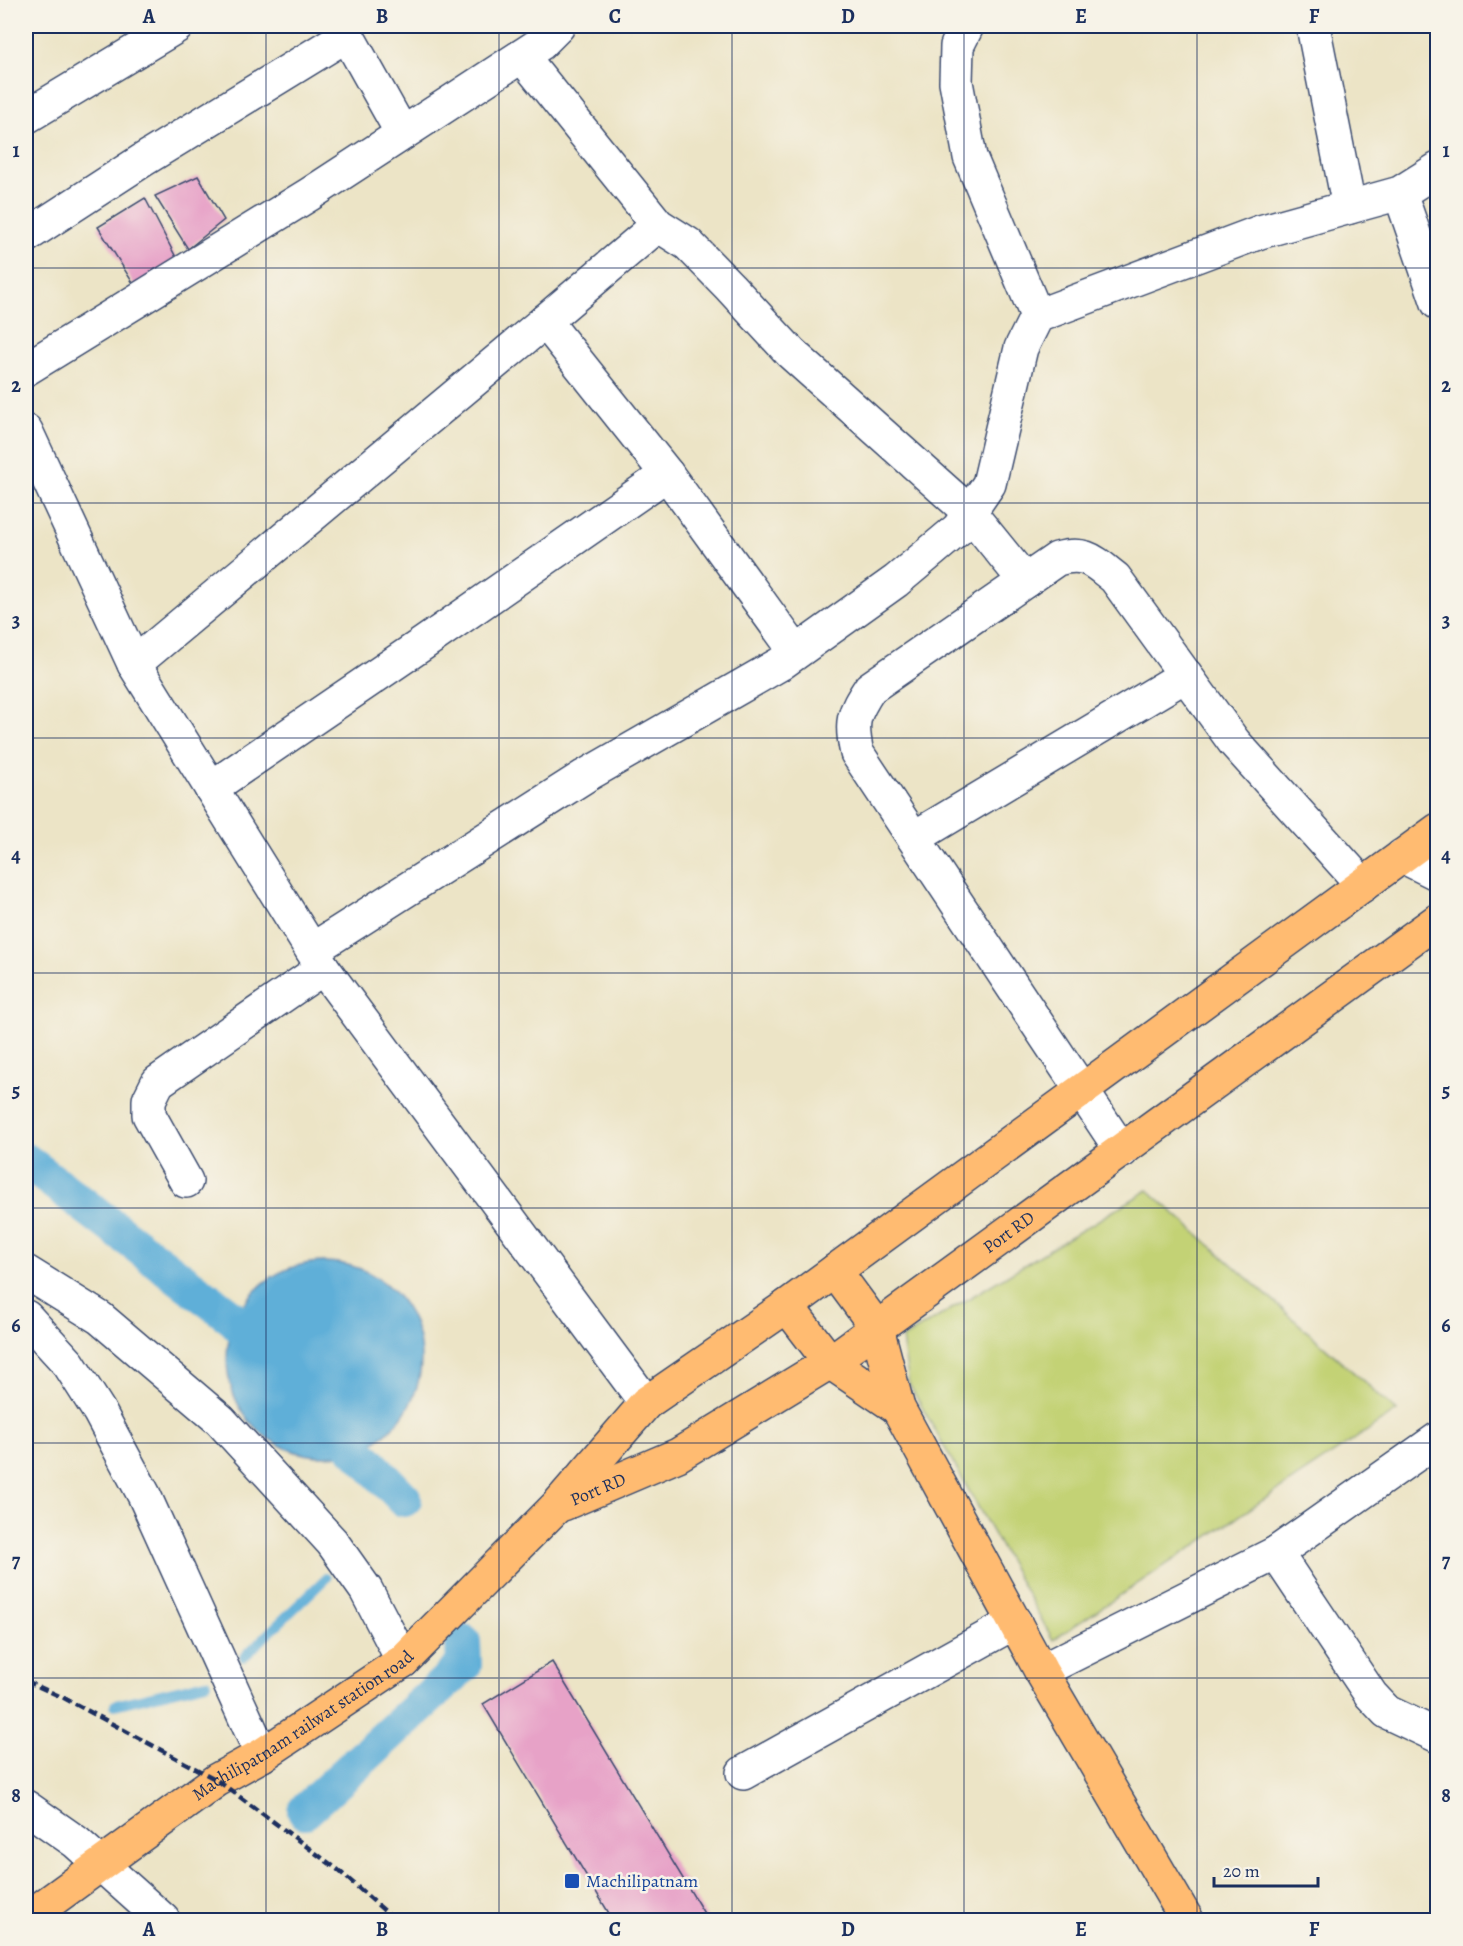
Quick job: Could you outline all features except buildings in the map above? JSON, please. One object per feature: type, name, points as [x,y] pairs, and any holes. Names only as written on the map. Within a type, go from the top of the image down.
[{"type":"main road","name":"Machilipatnam railwat station road","points":[[26,1919],[217,1780],[262,1755],[403,1660],[556,1507],[646,1403],[787,1306],[1437,830]]},
{"type":"main road","name":"Port RD","points":[[556,1507],[678,1455],[830,1362],[1437,920]]},
{"type":"main road","points":[[835,1270],[877,1328],[898,1408],[1041,1671],[1187,1920]]},
{"type":"main road","points":[[787,1306],[830,1362],[898,1408]]},
{"type":"street","points":[[26,117],[177,26]]},
{"type":"street","points":[[26,369],[310,194],[540,44],[558,26]]},
{"type":"street","points":[[967,26],[957,46],[956,82],[970,157],[1037,316]]},
{"type":"street","points":[[1313,26],[1349,207]]},
{"type":"street","points":[[26,236],[344,31],[402,133]]},
{"type":"street","points":[[522,56],[658,225],[688,244],[791,353],[969,512],[1025,581]]},
{"type":"street","points":[[186,1181],[149,1115],[148,1100],[158,1082],[318,959],[585,776],[770,670],[896,581],[958,529],[989,484],[1021,348],[1037,316],[1260,232],[1400,193],[1437,169]]},
{"type":"street","points":[[1400,193],[1437,303]]},
{"type":"street","points":[[134,664],[658,225]]},
{"type":"street","points":[[545,321],[667,474],[796,652]]},
{"type":"street","points":[[26,431],[134,664],[318,959],[646,1403]]},
{"type":"street","points":[[211,788],[667,474]]},
{"type":"street","points":[[1122,1151],[857,753],[852,732],[856,710],[870,688],[1057,559],[1075,554],[1094,562],[1115,578],[1234,742],[1363,885]]},
{"type":"street","points":[[914,838],[1185,675]]},
{"type":"street","points":[[1402,856],[1437,874]]},
{"type":"street","points":[[26,1272],[100,1318],[220,1420],[332,1542],[366,1590],[403,1660]]},
{"type":"street","points":[[26,1317],[69,1364],[99,1411],[144,1495],[262,1755]]},
{"type":"street","points":[[1041,1671],[1276,1553],[1437,1439]]},
{"type":"street","points":[[1276,1553],[1371,1695],[1388,1712],[1437,1736]]},
{"type":"street","points":[[743,1773],[1015,1622]]},
{"type":"street","points":[[26,1807],[76,1842],[163,1920]]},
{"type":"green space","points":[[1148,1190],[1397,1411],[1053,1640],[909,1384],[902,1339]]},
{"type":"water","points":[[324,1262],[352,1266],[370,1274],[385,1284],[399,1298],[417,1331],[421,1359],[417,1387],[409,1405],[399,1420],[385,1434],[352,1452],[324,1456],[296,1452],[278,1444],[263,1434],[249,1420],[231,1387],[227,1359],[231,1331],[239,1313],[249,1298],[263,1284],[296,1266]]},
{"type":"waterway","points":[[26,1161],[235,1320],[267,1355]]},
{"type":"waterway","points":[[323,1415],[404,1499]]},
{"type":"waterway","points":[[244,1657],[326,1578]]},
{"type":"waterway","points":[[305,1811],[464,1665],[463,1642]]},
{"type":"waterway","points":[[115,1705],[206,1683]]},
{"type":"railway","points":[[26,1681],[64,1698],[217,1780],[337,1869],[395,1920]]},
{"type":"place","name":"Machilipatnam","points":[[572,1881]]}]
